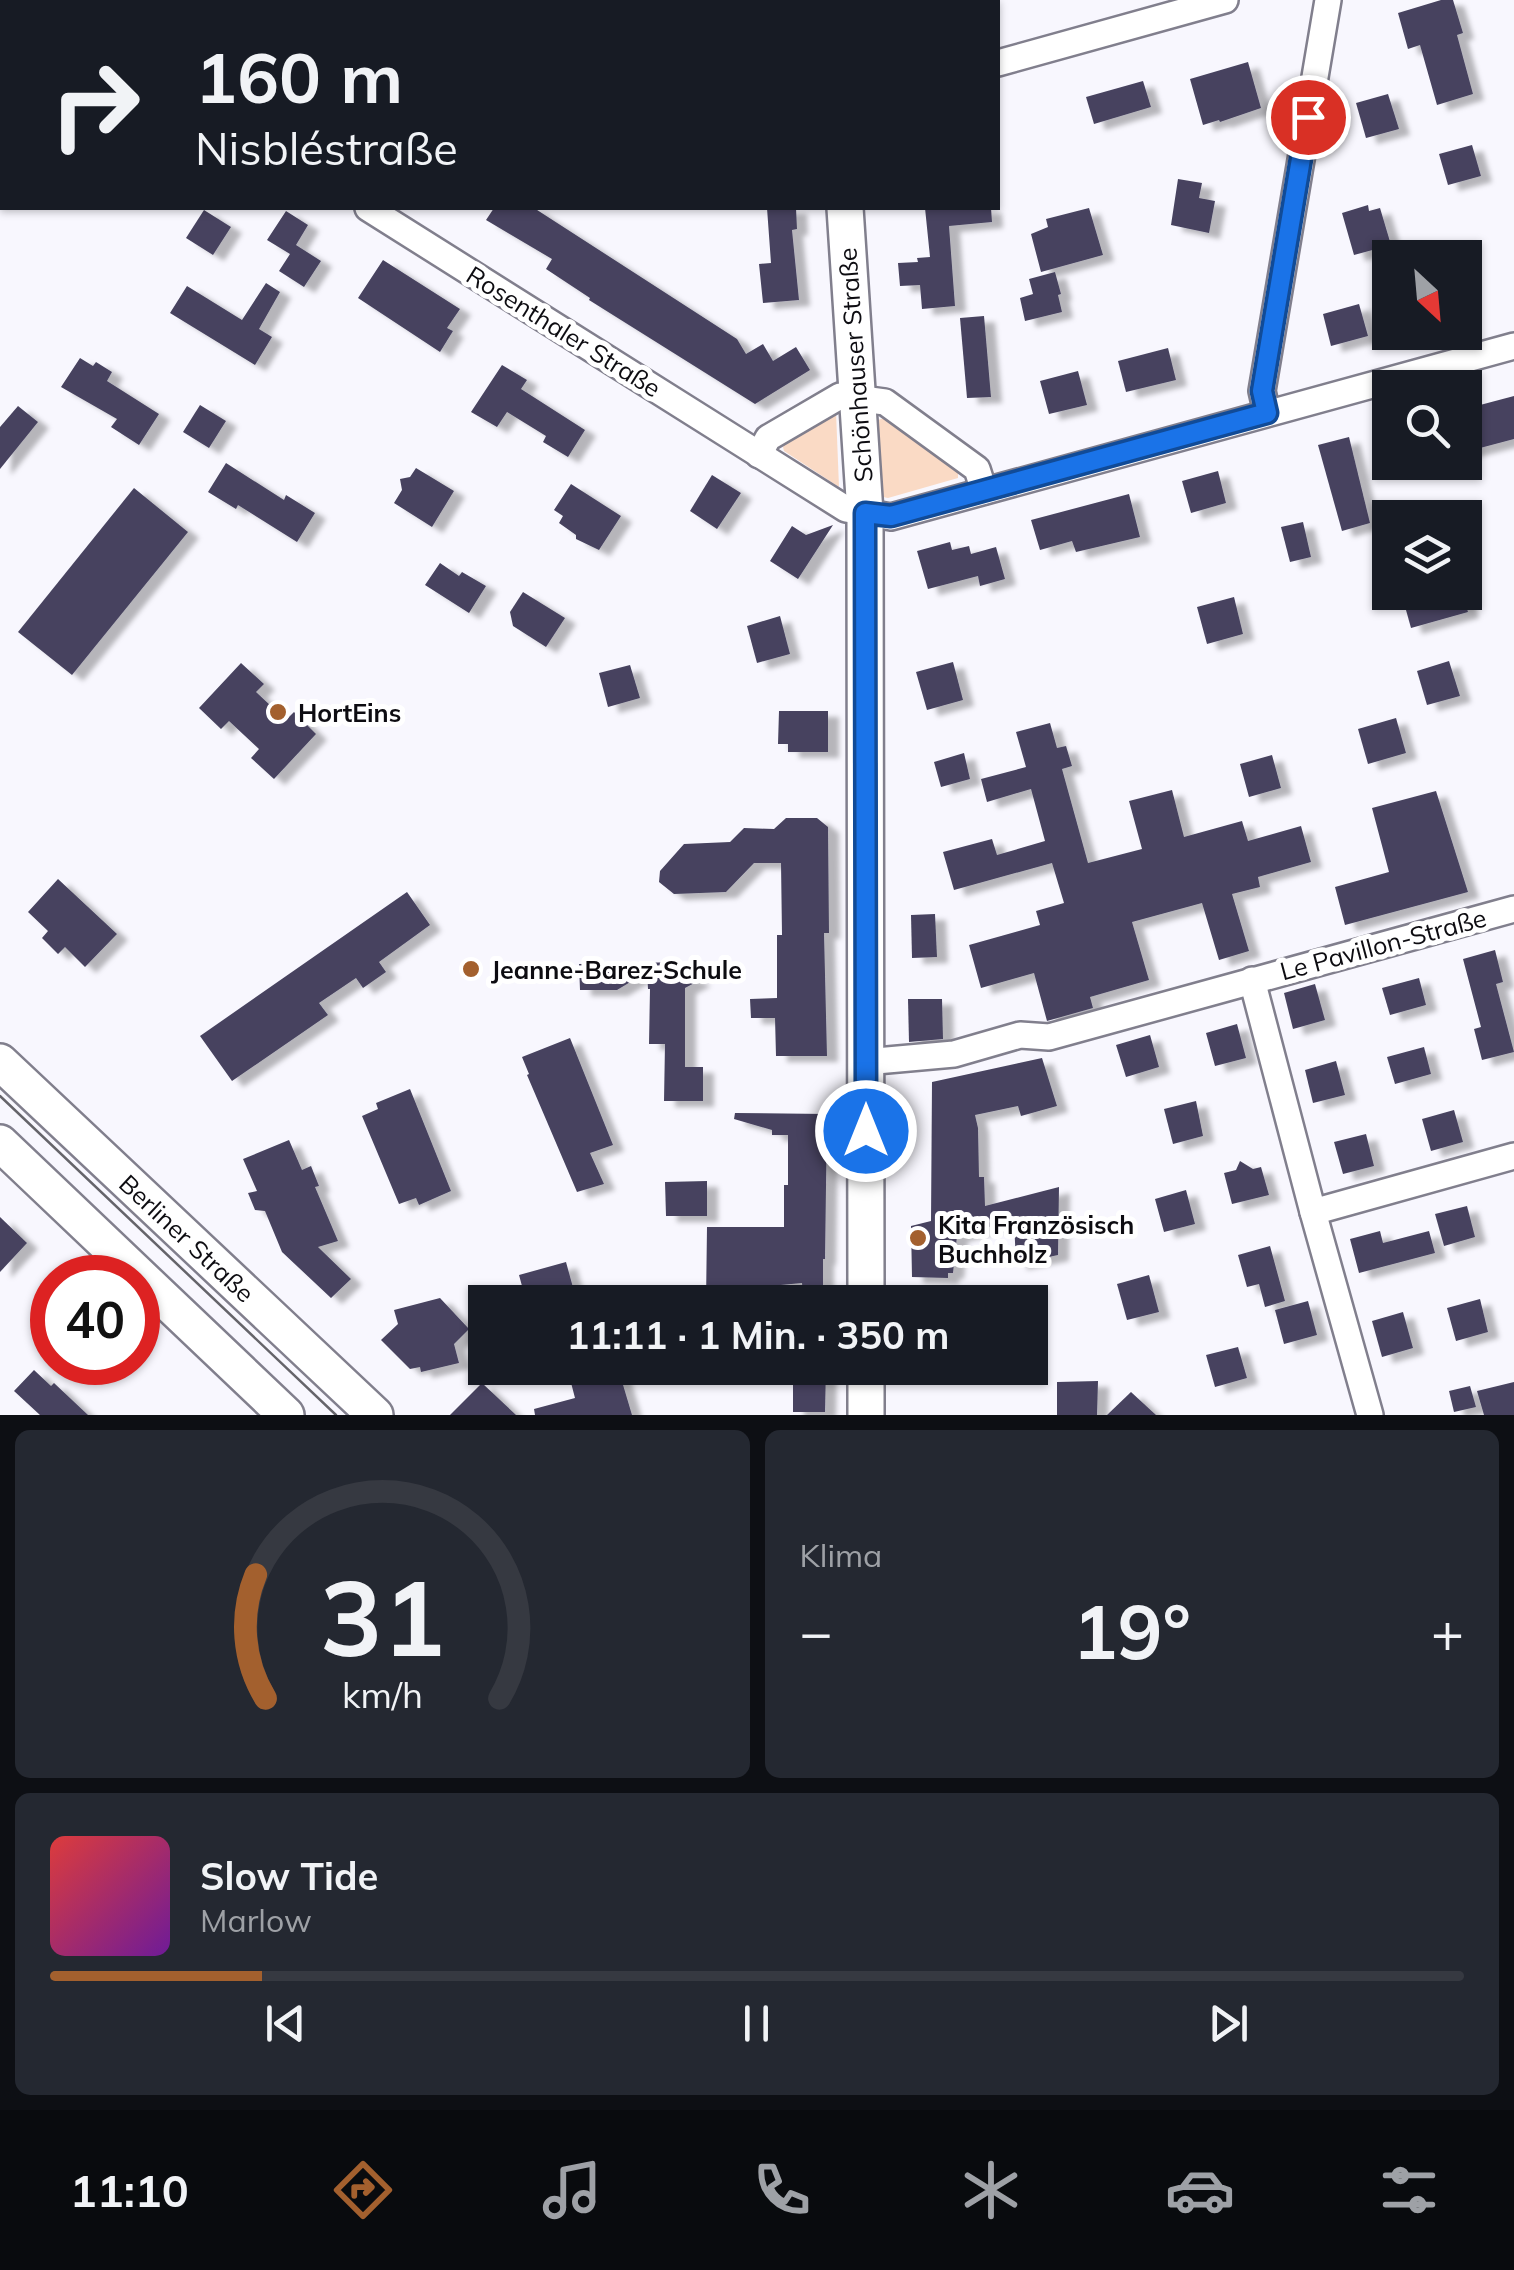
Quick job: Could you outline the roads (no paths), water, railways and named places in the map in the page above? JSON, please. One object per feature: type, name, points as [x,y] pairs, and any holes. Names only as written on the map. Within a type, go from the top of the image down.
[{"type":"street","points":[[1000,61],[1225,0]]},
{"type":"street","points":[[1267,413],[1262,391],[1328,0]]},
{"type":"street","name":"Rosenthaler Straße","points":[[371,210],[846,509],[865,513]]},
{"type":"street","name":"Schönhauser Straße","points":[[845,210],[865,513],[866,1285]]},
{"type":"street","points":[[865,513],[891,516],[1514,346]]},
{"type":"street","points":[[759,455],[768,438],[840,396],[885,402],[977,470],[984,492]]},
{"type":"street","name":"Le Pavillon-Straße","points":[[865,1062],[954,1054],[1020,1035],[1049,1037],[1514,909]]},
{"type":"street","name":"Le Pavillon-Straße","points":[[1252,980],[1370,1415]]},
{"type":"street","name":"Berliner Straße","points":[[0,1062],[375,1415]]},
{"type":"street","points":[[0,1143],[286,1415]]},
{"type":"street","points":[[1312,1212],[1514,1156]]},
{"type":"street","points":[[866,1385],[866,1415]]},
{"type":"tram line","points":[[0,1096],[336,1415]]},
{"type":"place","name":"HortEins","points":[[278,712]]},
{"type":"place","name":"Jeanne-Barez-Schule","points":[[471,969]]},
{"type":"place","name":"Kita Französisch Buchholz","points":[[918,1238]]}]
